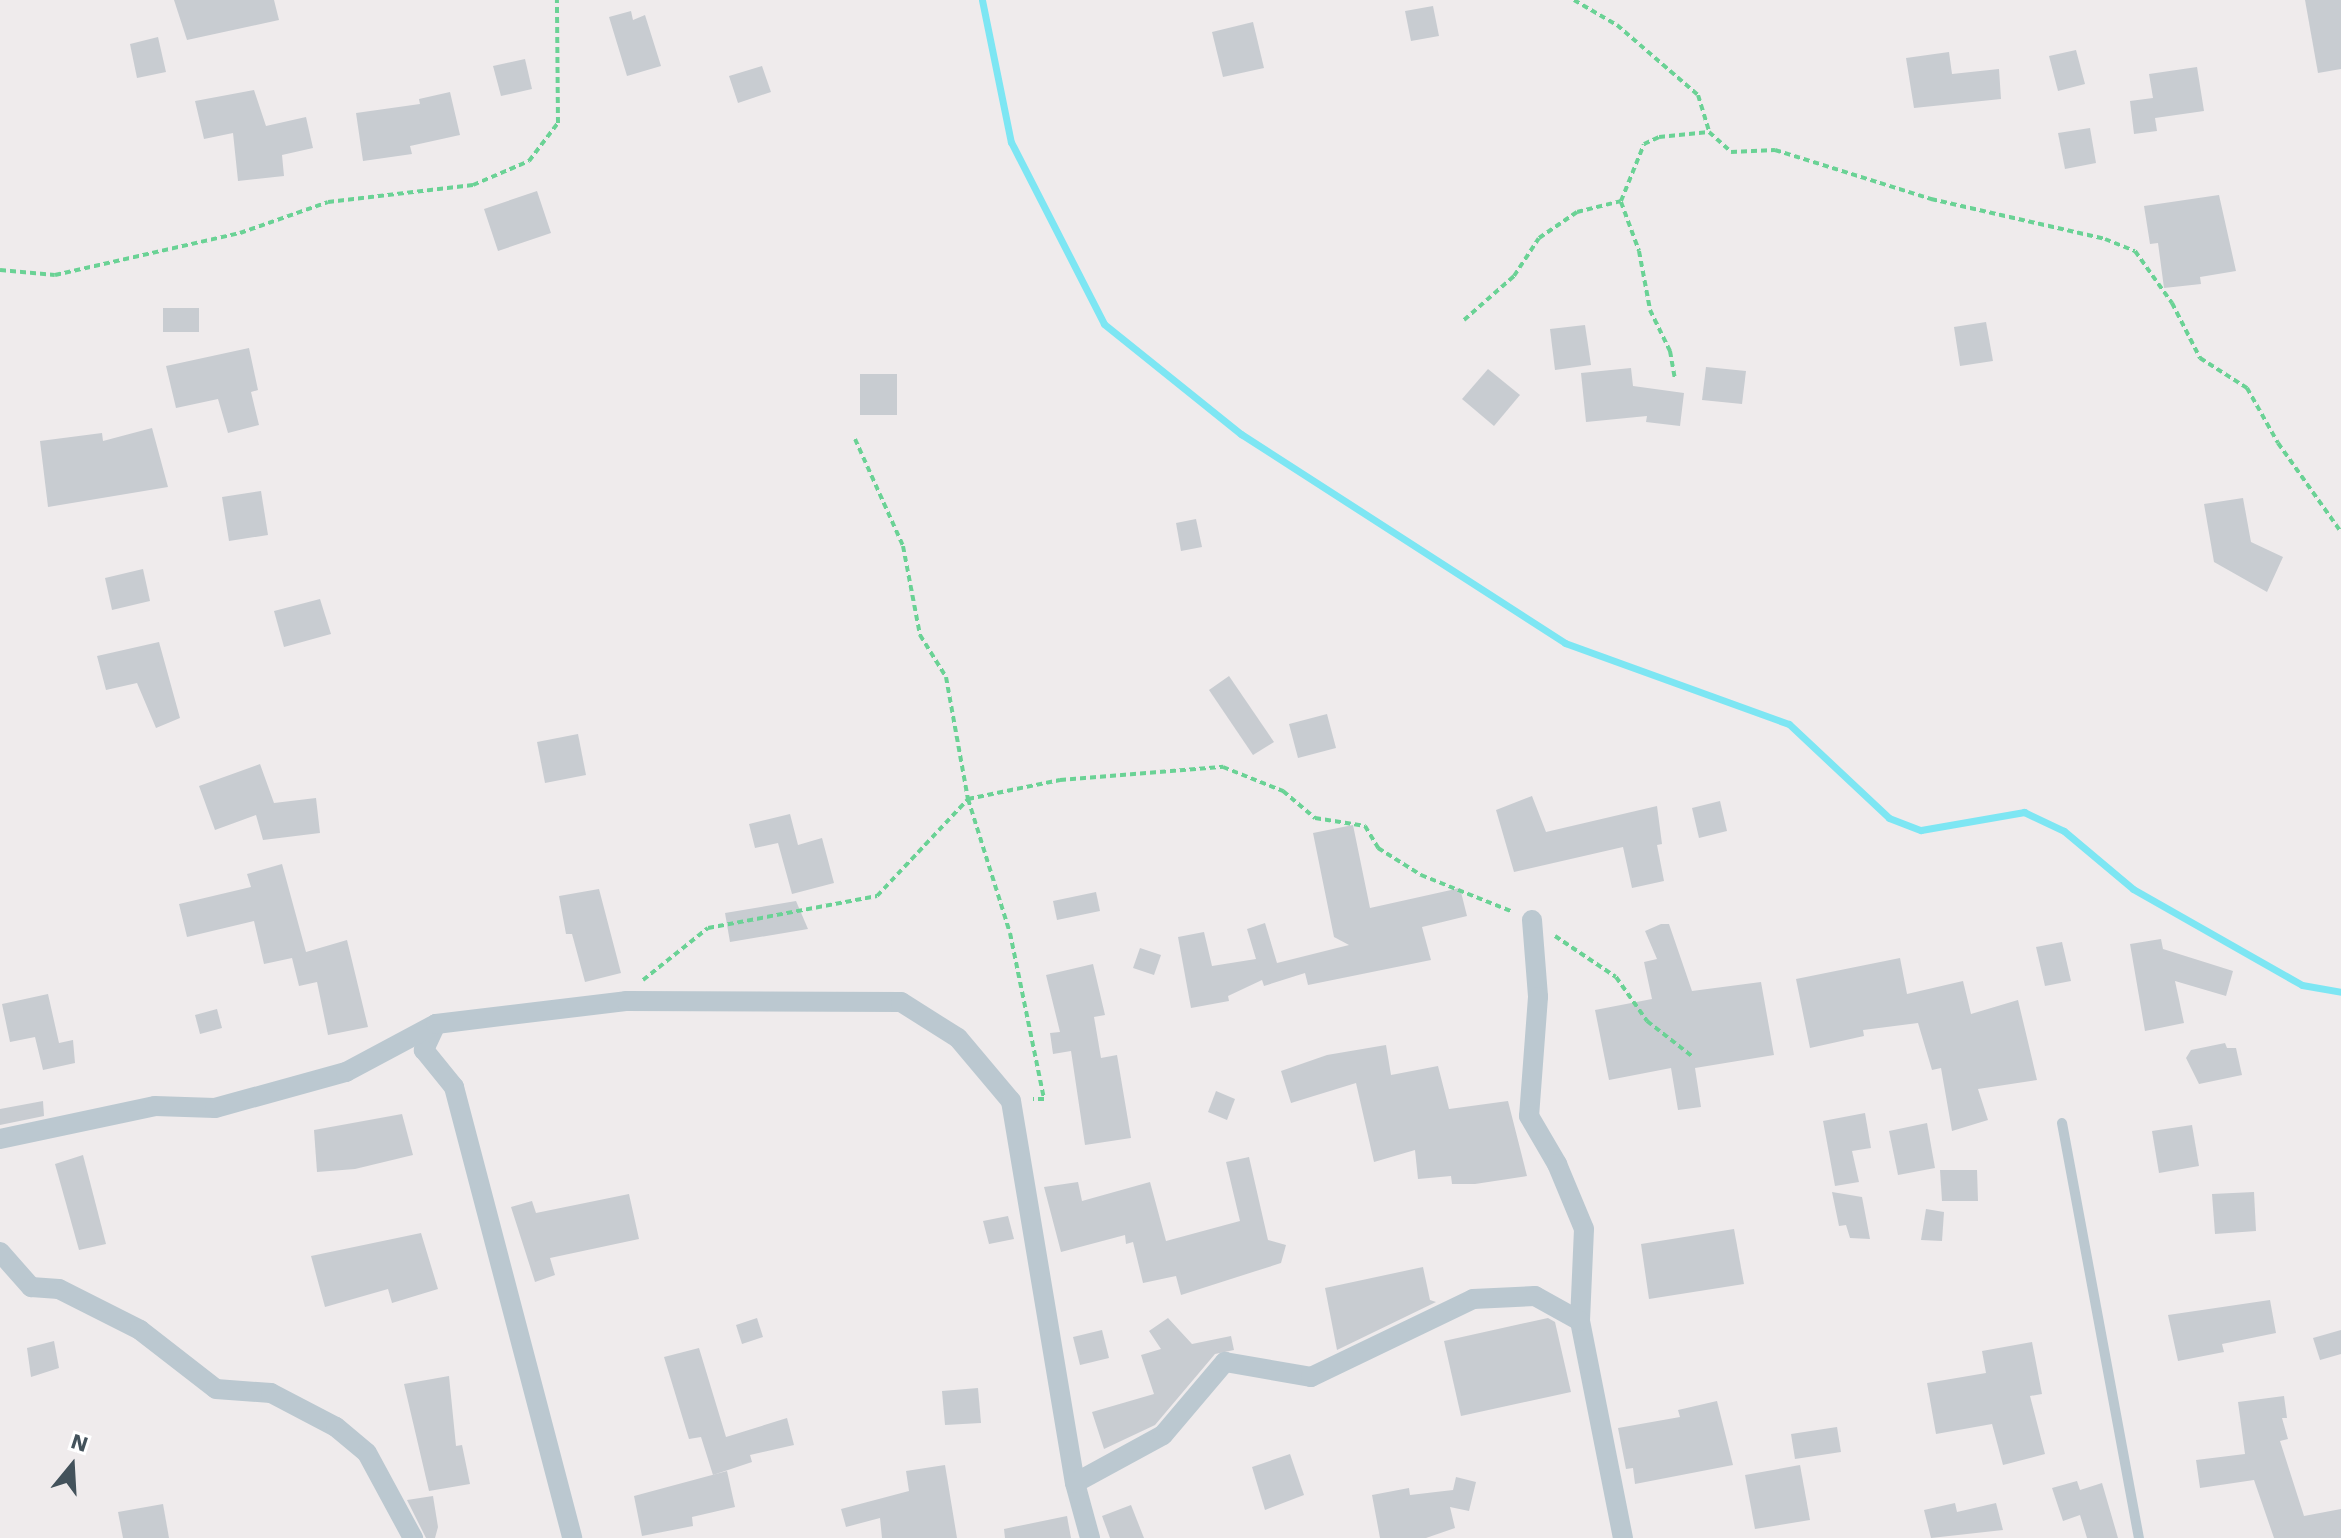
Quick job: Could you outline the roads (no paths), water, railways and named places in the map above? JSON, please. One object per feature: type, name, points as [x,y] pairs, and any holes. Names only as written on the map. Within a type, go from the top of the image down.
[{"type":"street","points":[[1532,920],[1538,997],[1529,1116],[1557,1164],[1584,1229],[1580,1321],[1623,1538]]},
{"type":"street","points":[[0,1139],[155,1106],[215,1108],[346,1072],[436,1024],[626,1001],[901,1002],[958,1038],[1011,1101],[1075,1483],[1090,1538]]},
{"type":"street","points":[[436,1024],[424,1050],[454,1087],[572,1538]]},
{"type":"street","points":[[0,1252],[31,1287],[59,1289],[140,1330],[216,1389],[271,1393],[336,1427],[367,1453],[413,1538]]},
{"type":"street","points":[[1075,1483],[1163,1435],[1225,1362],[1311,1377],[1473,1299],[1535,1296],[1580,1321]]},
{"type":"lane","points":[[2062,1123],[2139,1538]]},
{"type":"waterway","points":[[982,0],[1011,142],[1104,324],[1241,434],[1565,643],[1789,724],[1889,818],[1921,830],[2024,812],[2064,831],[2133,889],[2302,985],[2341,992]]}]
